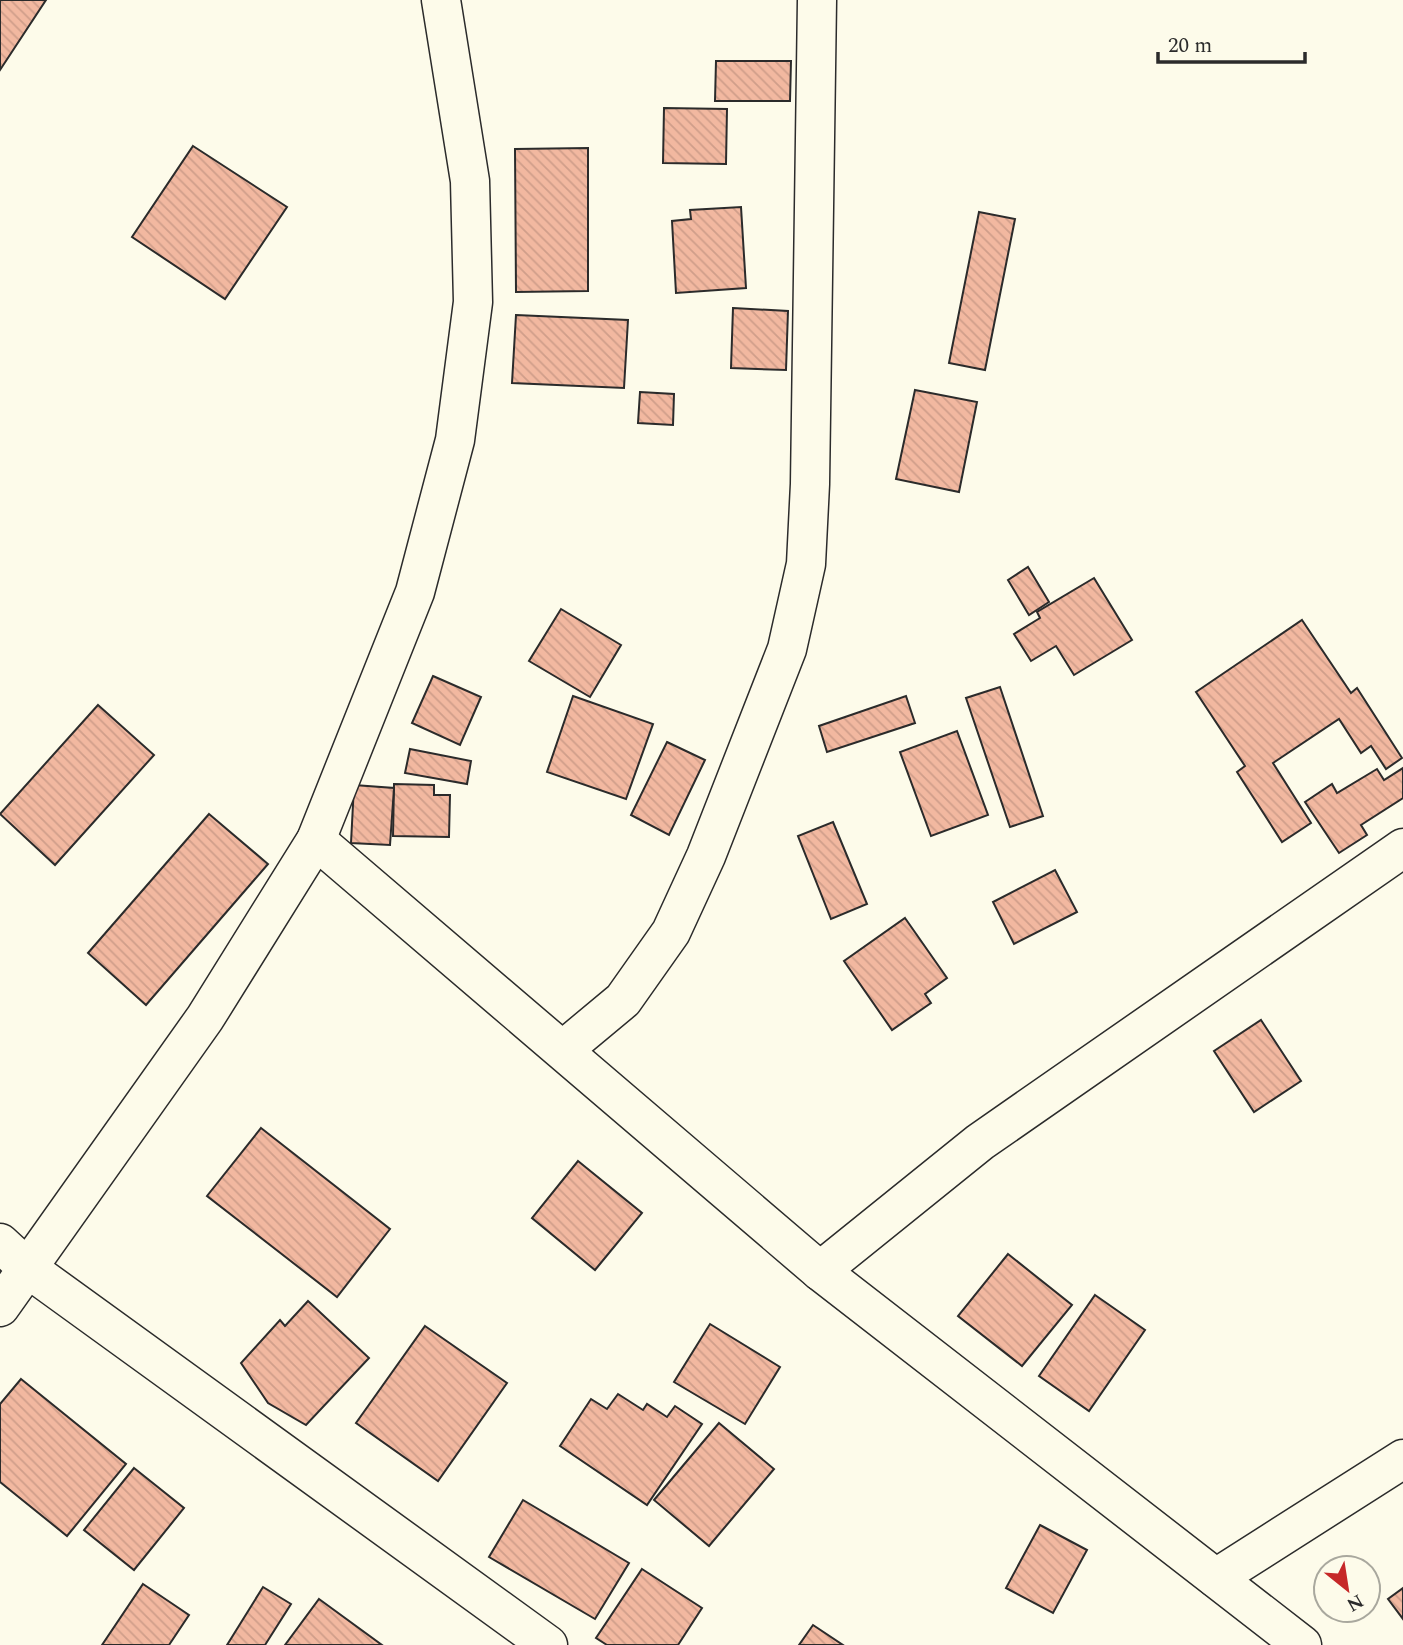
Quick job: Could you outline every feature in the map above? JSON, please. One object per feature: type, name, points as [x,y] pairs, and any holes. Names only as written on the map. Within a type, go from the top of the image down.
[{"type":"street","points":[[0,1307],[13,1255],[205,1018],[316,840],[415,592],[455,440],[473,302],[470,181],[441,0]]},
{"type":"street","points":[[563,1050],[623,1000],[671,932],[706,856],[787,649],[806,564],[810,484],[817,0]]},
{"type":"street","points":[[316,840],[820,1271],[1302,1645]]},
{"type":"street","points":[[820,1271],[979,1142],[1403,848]]},
{"type":"street","points":[[13,1255],[548,1645]]},
{"type":"street","points":[[1216,1578],[1403,1459]]},
{"type":"building","points":[[0,0],[46,0],[0,70]]},
{"type":"building","points":[[716,61],[791,61],[790,101],[715,101]]},
{"type":"building","points":[[664,108],[727,109],[726,164],[663,163]]},
{"type":"building","points":[[193,146],[287,207],[225,299],[132,237]]},
{"type":"building","points":[[588,148],[588,291],[516,292],[515,149]]},
{"type":"building","points":[[741,207],[746,288],[676,293],[672,221],[691,219],[690,210]]},
{"type":"building","points":[[979,212],[1015,219],[985,370],[949,363]]},
{"type":"building","points":[[733,308],[788,311],[786,370],[731,368]]},
{"type":"building","points":[[516,315],[628,320],[624,388],[512,383]]},
{"type":"building","points":[[915,390],[977,402],[959,492],[896,479]]},
{"type":"building","points":[[640,392],[674,394],[673,425],[638,423]]},
{"type":"building","points":[[1028,567],[1049,602],[1029,615],[1008,580]]},
{"type":"building","points":[[1094,578],[1132,640],[1074,675],[1056,646],[1031,661],[1014,634],[1040,618],[1037,612]]},
{"type":"building","points":[[561,609],[621,645],[590,697],[529,661]]},
{"type":"building","points":[[1302,620],[1351,693],[1357,688],[1402,758],[1386,769],[1371,746],[1361,753],[1339,719],[1273,763],[1311,823],[1282,842],[1237,772],[1245,766],[1196,692]]},
{"type":"building","points":[[433,676],[481,697],[460,745],[412,723]]},
{"type":"building","points":[[1000,687],[1043,816],[1010,827],[966,698]]},
{"type":"building","points":[[573,696],[653,724],[626,799],[547,772]]},
{"type":"building","points":[[906,696],[915,723],[827,752],[819,726]]},
{"type":"building","points":[[98,705],[154,755],[55,865],[0,814]]},
{"type":"building","points":[[957,731],[988,815],[931,836],[900,752]]},
{"type":"building","points":[[667,742],[705,760],[669,835],[631,815]]},
{"type":"building","points":[[410,749],[471,761],[467,784],[405,773]]},
{"type":"building","points":[[1403,768],[1403,798],[1361,825],[1367,835],[1339,853],[1305,802],[1332,784],[1337,793],[1377,769],[1384,780]]},
{"type":"building","points":[[394,784],[434,785],[434,795],[450,795],[449,837],[393,836]]},
{"type":"building","points":[[354,785],[394,788],[390,845],[351,843]]},
{"type":"building","points":[[209,814],[268,864],[146,1005],[88,953]]},
{"type":"building","points":[[833,822],[867,904],[831,919],[798,836]]},
{"type":"building","points":[[1055,870],[1077,912],[1014,944],[993,902]]},
{"type":"building","points":[[905,918],[947,978],[925,994],[931,1003],[892,1030],[844,961]]},
{"type":"building","points":[[1261,1020],[1301,1081],[1254,1112],[1214,1051]]},
{"type":"building","points":[[261,1128],[390,1229],[337,1297],[207,1196]]},
{"type":"building","points":[[578,1161],[642,1213],[595,1270],[532,1218]]},
{"type":"building","points":[[1008,1254],[1072,1305],[1022,1366],[958,1316]]},
{"type":"building","points":[[1095,1295],[1145,1330],[1089,1411],[1039,1376]]},
{"type":"building","points":[[308,1301],[369,1358],[306,1425],[268,1403],[241,1363],[280,1320],[285,1326]]},
{"type":"building","points":[[710,1324],[780,1367],[745,1424],[674,1382]]},
{"type":"building","points":[[425,1326],[507,1383],[438,1481],[356,1423]]},
{"type":"building","points":[[21,1379],[126,1464],[67,1536],[0,1482],[0,1404]]},
{"type":"building","points":[[618,1394],[643,1410],[647,1404],[667,1417],[675,1406],[702,1424],[647,1505],[560,1446],[591,1399],[607,1409]]},
{"type":"building","points":[[719,1423],[774,1469],[709,1546],[654,1500]]},
{"type":"building","points":[[134,1468],[184,1508],[134,1570],[84,1530]]},
{"type":"building","points":[[523,1500],[629,1563],[595,1619],[489,1557]]},
{"type":"building","points":[[1040,1525],[1087,1550],[1053,1613],[1006,1588]]},
{"type":"building","points":[[642,1569],[702,1608],[678,1645],[607,1645],[596,1638]]},
{"type":"building","points":[[143,1584],[189,1615],[169,1645],[102,1645]]},
{"type":"building","points":[[263,1587],[291,1604],[265,1645],[227,1645]]},
{"type":"building","points":[[1403,1588],[1403,1619],[1388,1599]]},
{"type":"building","points":[[319,1599],[382,1645],[285,1645]]},
{"type":"building","points":[[813,1625],[843,1645],[799,1645]]}]
